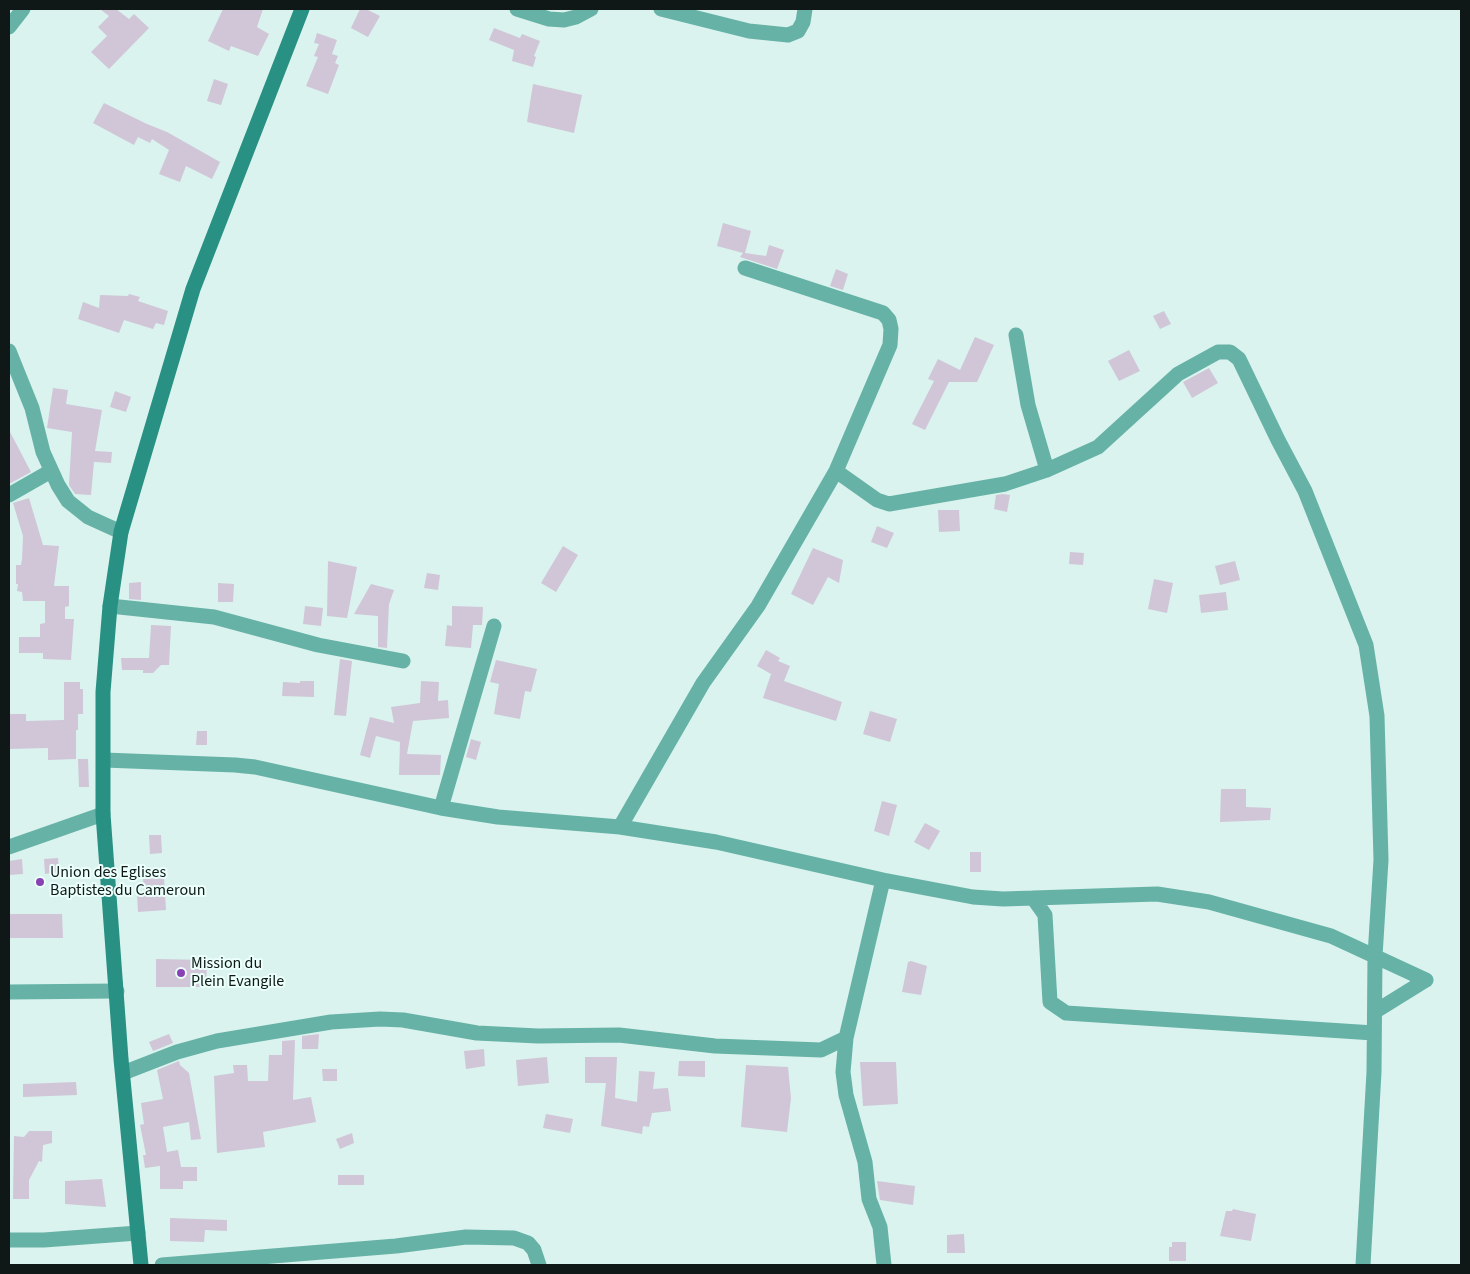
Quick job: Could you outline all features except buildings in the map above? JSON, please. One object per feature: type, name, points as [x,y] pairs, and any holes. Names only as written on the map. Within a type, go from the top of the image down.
[{"type":"main road","points":[[141,1265],[123,1073],[103,814],[103,692],[110,606],[121,532],[193,289],[302,9]]},
{"type":"street","points":[[9,27],[23,9]]},
{"type":"street","points":[[517,9],[549,19],[564,20],[576,17],[591,9]]},
{"type":"street","points":[[661,9],[749,31],[788,35],[798,31],[803,22],[804,9]]},
{"type":"street","points":[[620,827],[703,683],[758,606],[836,471],[890,345],[891,329],[889,320],[883,313],[745,268]]},
{"type":"street","points":[[1016,335],[1028,404],[1047,470]]},
{"type":"street","points":[[836,471],[877,500],[889,504],[1005,484],[1047,470],[1098,447],[1178,374],[1218,352],[1230,352],[1239,359],[1278,440],[1306,491],[1366,645],[1377,716],[1381,860],[1375,956],[1376,1012],[1372,1104],[1363,1265]]},
{"type":"street","points":[[10,357],[32,408],[43,452],[51,471],[68,501],[88,518],[121,532]]},
{"type":"street","points":[[9,496],[51,471]]},
{"type":"street","points":[[110,606],[214,617],[318,645],[403,661]]},
{"type":"street","points":[[441,808],[494,626]]},
{"type":"street","points":[[104,760],[245,766],[304,780],[335,783],[441,808],[498,817],[620,827],[716,842],[883,880],[973,897],[1003,899],[1158,894],[1210,902],[1332,936],[1426,980],[1376,1012]]},
{"type":"street","points":[[9,847],[103,814]]},
{"type":"street","points":[[883,880],[846,1038],[843,1072],[846,1095],[864,1162],[869,1199],[880,1227],[884,1265]]},
{"type":"street","points":[[1033,898],[1045,915],[1050,1002],[1066,1013],[1374,1033]]},
{"type":"street","points":[[9,992],[117,991]]},
{"type":"street","points":[[123,1073],[176,1052],[217,1041],[322,1023],[380,1019],[403,1020],[477,1033],[538,1036],[619,1035],[715,1046],[821,1050],[846,1038]]},
{"type":"street","points":[[9,1240],[44,1240],[138,1233]]},
{"type":"street","points":[[162,1265],[396,1246],[466,1237],[514,1238],[521,1240],[528,1243],[534,1250],[539,1265]]},
{"type":"place","name":"Union des Eglises Baptistes du Cameroun","points":[[40,882]]},
{"type":"place","name":"Mission du Plein Evangile","points":[[181,973]]}]
